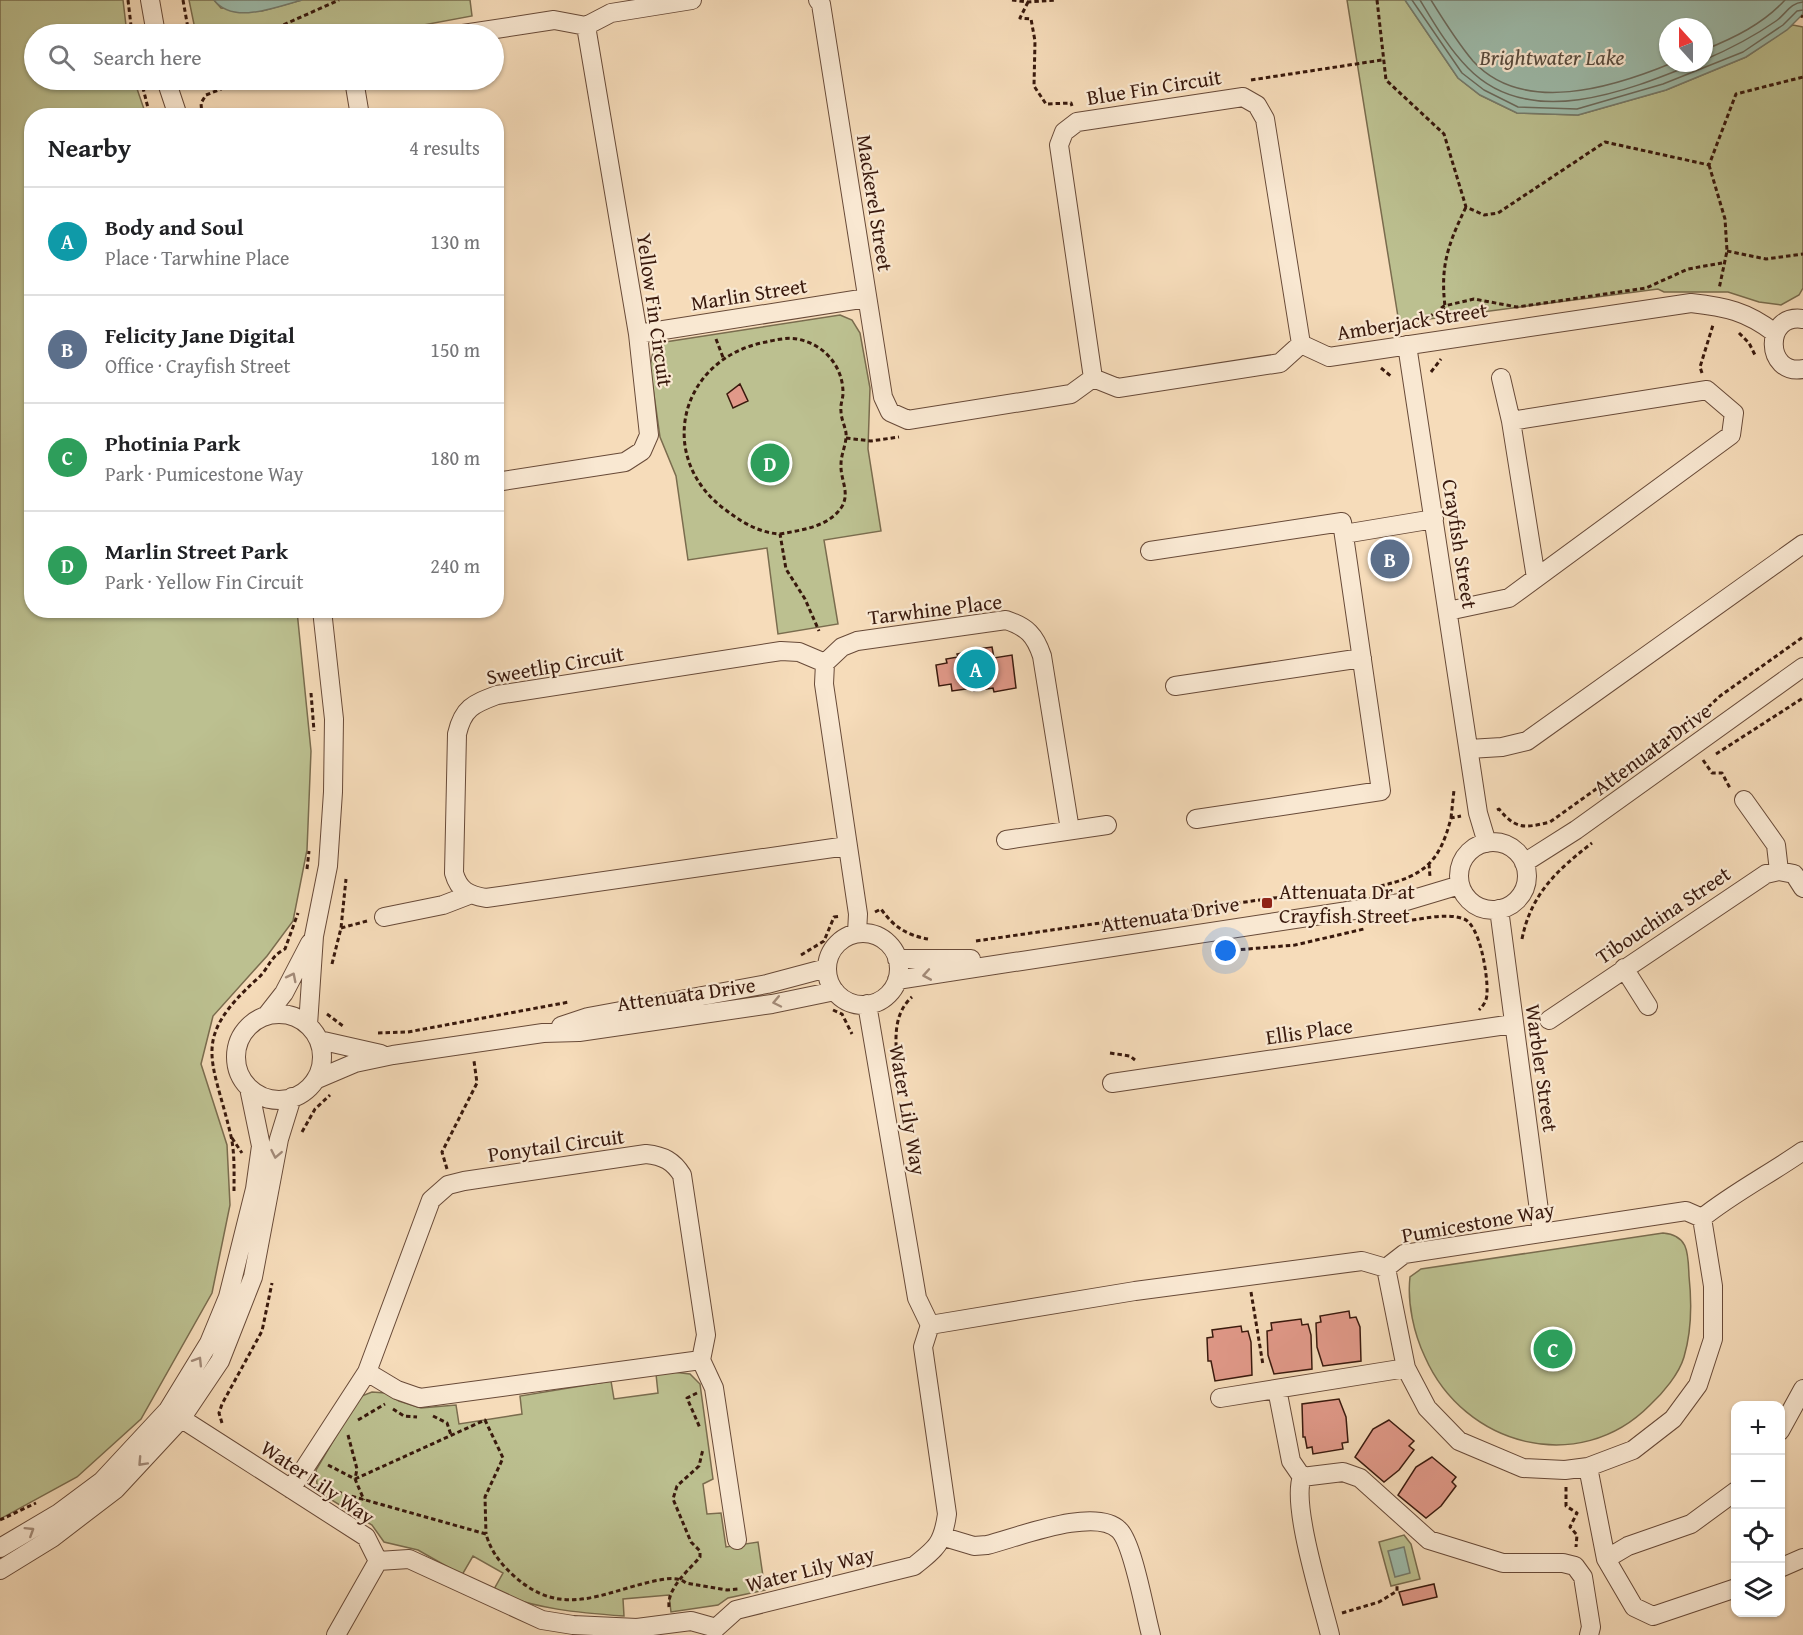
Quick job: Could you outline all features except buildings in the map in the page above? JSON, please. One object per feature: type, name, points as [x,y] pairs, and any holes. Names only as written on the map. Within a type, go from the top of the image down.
[{"type":"street","points":[[150,0],[154,24]]},
{"type":"street","points":[[504,28],[554,20],[586,26],[611,13],[692,0]]},
{"type":"street","name":"Mackerel Street","points":[[818,0],[821,4],[883,397],[890,412],[908,420],[1071,394],[1093,378]]},
{"type":"street","name":"Yellow Fin Circuit","points":[[504,481],[625,462],[642,451],[649,435],[638,334],[586,26]]},
{"type":"street","points":[[172,90],[176,108]]},
{"type":"street","points":[[356,90],[359,108]]},
{"type":"street","name":"Blue Fin Circuit","points":[[1093,378],[1059,146],[1064,132],[1077,122],[1243,97],[1257,105],[1265,118],[1301,344]]},
{"type":"street","name":"Marlin Street","points":[[638,334],[867,298]]},
{"type":"street","name":"Amberjack Street","points":[[1301,344],[1329,357],[1691,303],[1736,309],[1756,318],[1775,333]]},
{"type":"street","points":[[1803,319],[1784,322],[1775,333],[1772,342],[1776,358],[1790,369],[1803,369]]},
{"type":"street","points":[[1093,378],[1118,388],[1280,363],[1301,344]]},
{"type":"street","name":"Crayfish Street","points":[[1407,345],[1478,813],[1487,843]]},
{"type":"street","points":[[1501,378],[1511,421],[1536,578]]},
{"type":"street","points":[[1448,611],[1509,598],[1731,435],[1734,413],[1707,390],[1511,421]]},
{"type":"street","points":[[1344,534],[1434,519]]},
{"type":"street","points":[[1150,551],[1342,522],[1381,791],[1196,819]]},
{"type":"street","points":[[1469,749],[1502,747],[1527,741],[1803,544]]},
{"type":"street","points":[[308,1025],[314,936],[328,866],[333,792],[334,719],[323,618]]},
{"type":"street","name":"Tarwhine Place","points":[[825,663],[842,646],[857,641],[1006,620],[1025,627],[1036,639],[1042,656],[1070,830]]},
{"type":"street","name":"Sweetlip Circuit","points":[[469,895],[457,885],[454,873],[458,734],[461,717],[476,703],[497,694],[781,651],[799,652],[825,663]]},
{"type":"street","points":[[1175,686],[1362,658]]},
{"type":"street","points":[[825,663],[824,684],[858,914],[857,933]]},
{"type":"street","name":"Attenuata Drive","points":[[1524,863],[1576,830],[1803,667]]},
{"type":"street","points":[[1739,800],[1776,845],[1779,871],[1794,874],[1803,888]]},
{"type":"street","points":[[1006,840],[1107,825]]},
{"type":"street","points":[[1487,843],[1507,845],[1516,850],[1524,863],[1527,879],[1524,889],[1509,906],[1499,909],[1489,910],[1471,902],[1460,885],[1462,863],[1468,854],[1487,843]]},
{"type":"street","points":[[384,917],[443,905],[469,895],[486,898],[847,846]]},
{"type":"street","name":"Tibouchina Street","points":[[1549,1020],[1766,873],[1779,871]]},
{"type":"street","name":"Attenuata Drive","points":[[897,980],[1026,958],[1400,903],[1460,885]]},
{"type":"street","name":"Warbler Street","points":[[1499,909],[1542,1233]]},
{"type":"street","points":[[857,933],[870,934],[882,939],[892,948],[897,959],[897,980],[890,992],[880,1000],[867,1004],[849,1002],[835,991],[829,980],[827,968],[829,956],[836,945],[857,933]]},
{"type":"street","points":[[266,1016],[284,993],[314,936]]},
{"type":"street","name":"Attenuata Drive","points":[[897,959],[1026,958]]},
{"type":"street","name":"Attenuata Drive","points":[[543,1033],[588,1017],[767,984],[827,968]]},
{"type":"street","points":[[1624,968],[1648,1006]]},
{"type":"street","name":"Attenuata Drive","points":[[315,1080],[355,1063],[393,1055],[543,1033],[579,1032],[772,1004],[835,991]]},
{"type":"street","name":"Water Lily Way","points":[[867,1004],[917,1298],[930,1325]]},
{"type":"street","points":[[0,1548],[59,1513],[102,1481],[175,1415],[228,1297],[242,1247],[261,1146],[249,1088],[238,1070],[238,1043],[254,1022],[266,1016],[288,1015],[308,1025],[319,1041],[321,1066],[315,1080],[305,1091],[292,1097],[272,1099],[249,1088]]},
{"type":"street","name":"Ellis Place","points":[[1112,1083],[1513,1024]]},
{"type":"street","name":"Attenuata Drive","points":[[319,1041],[393,1055]]},
{"type":"street","points":[[0,1570],[52,1538],[116,1490],[220,1361],[253,1277],[279,1139],[292,1097]]},
{"type":"street","points":[[1386,1268],[1406,1368],[1427,1408],[1459,1441],[1522,1468],[1565,1470],[1588,1467],[1633,1450],[1673,1419],[1698,1385],[1713,1339],[1713,1286],[1702,1218],[1803,1151]]},
{"type":"street","name":"Ponytail Circuit","points":[[448,1185],[646,1154],[660,1156],[674,1163],[682,1175],[706,1335],[701,1360]]},
{"type":"street","points":[[291,1489],[367,1372],[431,1200],[448,1185]]},
{"type":"street","name":"Pumicestone Way","points":[[930,1325],[1135,1291],[1362,1261],[1386,1268],[1404,1254],[1686,1212],[1702,1218]]},
{"type":"street","points":[[930,1325],[922,1347],[947,1514],[944,1538],[974,1546],[987,1545],[1082,1520],[1101,1520],[1119,1530],[1129,1548],[1150,1635]]},
{"type":"street","points":[[367,1372],[397,1390],[420,1398],[701,1360],[714,1388],[737,1540]]},
{"type":"street","points":[[1220,1398],[1406,1368]]},
{"type":"street","points":[[1276,1389],[1291,1461],[1302,1477]]},
{"type":"street","points":[[1785,1422],[1803,1389]]},
{"type":"street","name":"Water Lily Way","points":[[175,1415],[366,1537],[378,1561],[409,1559],[540,1627],[637,1628],[691,1622],[716,1632],[736,1610],[914,1566],[934,1550],[944,1538]]},
{"type":"street","points":[[1588,1467],[1606,1559],[1634,1606],[1653,1616],[1731,1590]]},
{"type":"street","points":[[1302,1477],[1343,1472],[1360,1478],[1429,1540],[1503,1563],[1563,1563],[1575,1566],[1583,1577],[1591,1628],[1589,1635]]},
{"type":"street","points":[[1302,1477],[1298,1488],[1300,1510],[1328,1627]]},
{"type":"street","points":[[1606,1559],[1628,1546],[1691,1524],[1731,1495]]},
{"type":"street","points":[[1785,1566],[1803,1558]]},
{"type":"street","points":[[336,1635],[378,1561]]},
{"type":"path","points":[[128,0],[131,24]]},
{"type":"path","points":[[183,0],[187,24]]},
{"type":"path","points":[[285,24],[339,0]]},
{"type":"path","points":[[1012,0],[1028,2],[1056,0]]},
{"type":"path","points":[[1377,0],[1386,80],[1444,134],[1466,207],[1448,244],[1444,261],[1444,306],[1448,326]]},
{"type":"path","points":[[1028,2],[1020,18],[1031,19],[1035,41],[1034,86],[1046,104],[1071,103],[1077,122]]},
{"type":"path","points":[[1246,80],[1382,60]]},
{"type":"path","points":[[1707,390],[1700,367],[1716,306],[1722,263],[1727,251],[1725,219],[1709,165],[1736,94],[1803,77]]},
{"type":"path","points":[[144,90],[148,108]]},
{"type":"path","points":[[201,108],[201,103],[206,95],[218,90]]},
{"type":"path","points":[[1466,207],[1484,215],[1498,213],[1605,142],[1709,165]]},
{"type":"path","points":[[1727,251],[1766,259],[1803,254]]},
{"type":"path","points":[[1416,327],[1444,306],[1474,299],[1517,307],[1646,288],[1688,269],[1722,263]]},
{"type":"path","points":[[796,339],[815,345],[828,353],[842,380],[840,411],[846,438],[840,467],[846,490],[840,509],[820,525],[780,534],[758,529],[719,506],[691,472],[684,452],[683,436],[685,412],[693,392],[724,360],[754,344],[796,339]]},
{"type":"path","points":[[1380,368],[1390,374],[1396,385]]},
{"type":"path","points":[[846,438],[871,441],[906,436]]},
{"type":"path","points":[[780,534],[786,569],[805,599],[819,631]]},
{"type":"path","points":[[1494,811],[1499,809],[1511,823],[1527,827],[1550,822],[1695,719],[1720,696],[1803,637]]},
{"type":"path","points":[[310,683],[315,739]]},
{"type":"path","points":[[1695,769],[1803,698]]},
{"type":"path","points":[[1705,762],[1712,773],[1722,773],[1739,800]]},
{"type":"path","points":[[1373,887],[1416,873],[1437,857],[1445,843],[1451,818],[1454,784]]},
{"type":"path","points":[[1451,818],[1460,817]]},
{"type":"path","points":[[1521,946],[1525,922],[1543,886],[1559,869],[1593,842]]},
{"type":"path","points":[[307,870],[309,848]]},
{"type":"path","points":[[975,941],[1273,898],[1319,895]]},
{"type":"path","points":[[234,1194],[233,1146],[211,1059],[213,1039],[225,1013],[262,974],[276,953],[285,949],[302,904]]},
{"type":"path","points":[[875,912],[881,909],[892,925],[905,933],[934,940]]},
{"type":"path","points":[[341,928],[384,917]]},
{"type":"path","points":[[834,917],[841,917]]},
{"type":"path","points":[[1409,921],[1454,917],[1473,925],[1481,949],[1488,994],[1485,1004],[1476,1014]]},
{"type":"path","points":[[1206,952],[1295,945],[1369,927]]},
{"type":"path","points":[[902,1089],[895,1043],[902,1006],[918,994]]},
{"type":"path","points":[[448,1185],[442,1152],[477,1083],[472,1044]]},
{"type":"path","points":[[1110,1053],[1130,1056],[1137,1061]]},
{"type":"path","points":[[1251,1290],[1263,1365]]},
{"type":"path","points":[[699,1392],[687,1398],[704,1436]]},
{"type":"path","points":[[354,1423],[382,1404],[387,1404],[404,1416],[442,1418],[447,1423],[451,1435]]},
{"type":"path","points":[[354,1479],[484,1420],[503,1458],[485,1497],[486,1534],[498,1561],[528,1588],[544,1597],[568,1601],[664,1579],[680,1579],[686,1583],[727,1590],[739,1589]]},
{"type":"path","points":[[349,1429],[349,1448],[357,1469],[354,1479]]},
{"type":"path","points":[[672,1624],[668,1599],[680,1579],[700,1557],[700,1551],[691,1542],[678,1515],[674,1492],[699,1466],[705,1444]]},
{"type":"path","points":[[323,1462],[354,1479],[364,1500]]},
{"type":"path","points":[[1565,1470],[1566,1506],[1577,1513],[1570,1527],[1577,1535],[1575,1566]]},
{"type":"path","points":[[313,1504],[320,1490],[324,1488],[486,1534]]},
{"type":"path","points":[[0,1520],[38,1502]]},
{"type":"path","points":[[1328,1627],[1397,1592],[1397,1585]]},
{"type":"green space","points":[[0,0],[123,0],[126,24],[24,24],[24,90],[137,90],[144,108],[24,108],[24,618],[298,618],[311,751],[307,850],[293,921],[267,956],[213,1016],[201,1064],[227,1145],[230,1205],[212,1293],[141,1419],[77,1477],[0,1519]]},
{"type":"green space","points":[[189,0],[214,0],[221,8],[262,11],[302,0],[470,0],[472,16],[429,24],[194,24]]},
{"type":"green space","points":[[1347,0],[1405,0],[1458,78],[1480,95],[1517,113],[1578,115],[1666,90],[1746,57],[1793,25],[1803,27],[1803,288],[1799,295],[1781,305],[1759,302],[1728,292],[1664,292],[1658,289],[1399,323]]},
{"type":"green space","points":[[840,315],[852,320],[860,333],[870,388],[868,449],[881,531],[824,540],[838,624],[778,634],[767,548],[688,560],[676,476],[660,437],[650,366],[653,352],[665,342]]},
{"type":"green space","points":[[1663,1233],[1678,1237],[1687,1253],[1691,1307],[1687,1347],[1678,1370],[1665,1389],[1650,1405],[1622,1427],[1590,1440],[1558,1445],[1526,1441],[1495,1430],[1467,1412],[1443,1388],[1425,1357],[1412,1318],[1410,1277],[1421,1269]]},
{"type":"green space","points":[[673,1372],[690,1374],[700,1384],[713,1479],[703,1484],[707,1514],[721,1513],[726,1547],[758,1542],[765,1590],[728,1598],[718,1605],[671,1612],[669,1595],[623,1599],[624,1616],[574,1612],[541,1606],[493,1591],[503,1573],[473,1556],[462,1575],[418,1550],[384,1542],[372,1525],[322,1494],[317,1485],[316,1470],[359,1397],[372,1392],[386,1393],[399,1401],[421,1408],[456,1405],[459,1424],[522,1414],[520,1396],[611,1381],[614,1399],[658,1393],[656,1374]]},
{"type":"green space","points":[[1404,1535],[1411,1544],[1420,1579],[1391,1586],[1379,1542]]},
{"type":"water","points":[[214,0],[302,0],[268,10],[243,13],[232,12]]},
{"type":"water","name":"Brightwater Lake","points":[[1405,0],[1803,0],[1803,14],[1787,30],[1746,57],[1713,71],[1713,18],[1659,18],[1659,72],[1710,72],[1666,90],[1578,115],[1517,113],[1480,95],[1458,78]]},
{"type":"water","points":[[1404,1547],[1410,1573],[1395,1577],[1388,1551]]},
{"type":"place","name":"Marlin Street Park","points":[[770,463]]},
{"type":"place","name":"Felicity Jane Digital","points":[[1390,559]]},
{"type":"place","name":"Body and Soul","points":[[976,669]]},
{"type":"place","name":"Attenuata Dr at Crayfish Street","points":[[1267,903]]},
{"type":"place","name":"Photinia Park","points":[[1553,1349]]}]
